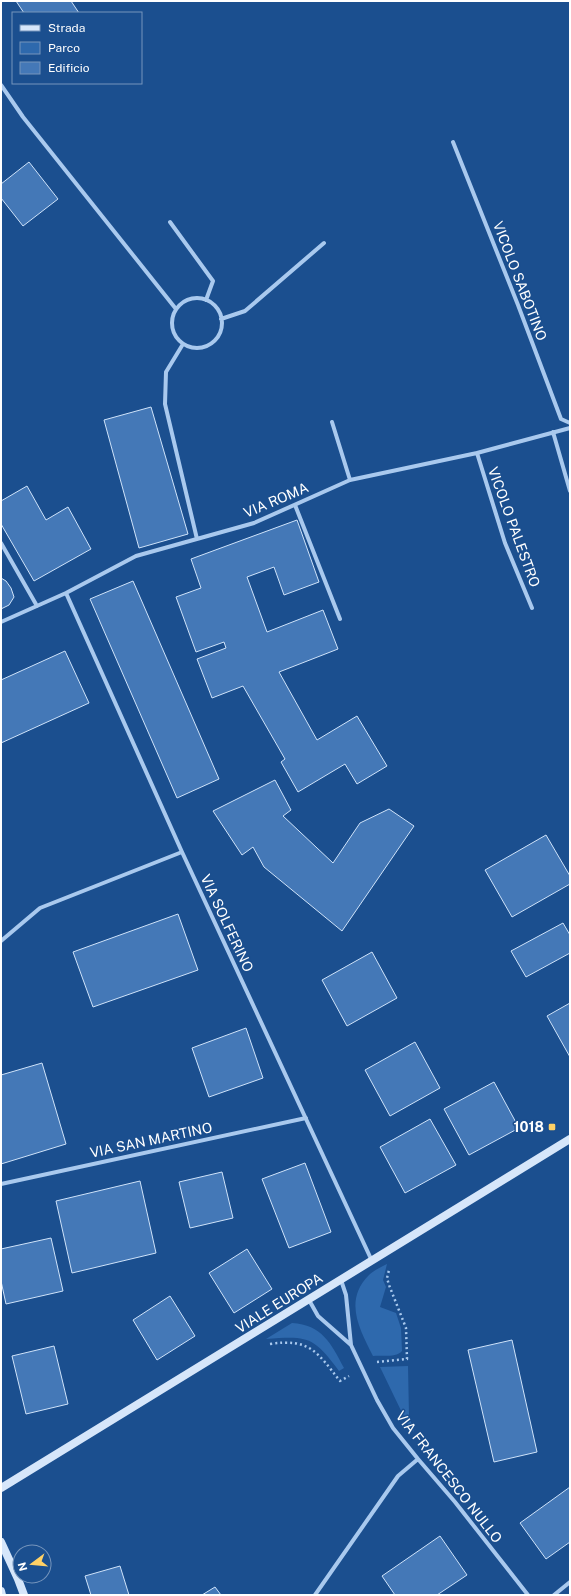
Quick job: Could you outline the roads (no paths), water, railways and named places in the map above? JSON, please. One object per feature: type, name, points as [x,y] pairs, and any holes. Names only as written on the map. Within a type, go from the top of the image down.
[{"type":"street","points":[[1,85],[23,117],[176,310]]},
{"type":"street","name":"VICOLO SABOTINO","points":[[453,142],[518,305],[560,419],[570,423]]},
{"type":"street","points":[[170,222],[213,281],[206,300]]},
{"type":"street","points":[[221,319],[245,311],[324,243]]},
{"type":"street","points":[[197,298],[206,300],[213,304],[221,319],[219,335],[213,342],[198,348],[183,344],[177,339],[173,332],[173,316],[176,310],[182,303],[189,299],[197,298]]},
{"type":"street","points":[[183,344],[166,372],[165,404],[197,539]]},
{"type":"street","points":[[332,422],[350,480]]},
{"type":"street","name":"VIA ROMA","points":[[1,622],[66,593],[136,556],[254,523],[350,480],[477,453],[570,428]]},
{"type":"street","points":[[553,432],[570,491]]},
{"type":"street","name":"VICOLO PALESTRO","points":[[477,453],[505,542],[532,608]]},
{"type":"street","points":[[295,505],[340,619]]},
{"type":"street","points":[[1,542],[37,606]]},
{"type":"street","name":"VIA SOLFERINO","points":[[66,593],[182,852],[373,1261]]},
{"type":"street","points":[[1,942],[40,908],[182,852]]},
{"type":"street","name":"VIA SAN MARTINO","points":[[1,1184],[306,1118]]},
{"type":"street","name":"VIALE EUROPA","points":[[1,1488],[570,1139]]},
{"type":"street","name":"VIA FRANCESCO NULLO","points":[[341,1280],[346,1295],[351,1345],[377,1400],[393,1428],[455,1502],[528,1595]]},
{"type":"street","name":"VIA FRANCESCO NULLO","points":[[309,1300],[318,1316],[351,1345]]},
{"type":"street","points":[[315,1595],[398,1476],[418,1459]]},
{"type":"street","points":[[1,1542],[18,1578],[24,1595]]},
{"type":"street","points":[[554,1595],[570,1582]]},
{"type":"street","points":[[1,1591],[2,1595]]},
{"type":"place","name":"1018","points":[[552,1127]]}]
